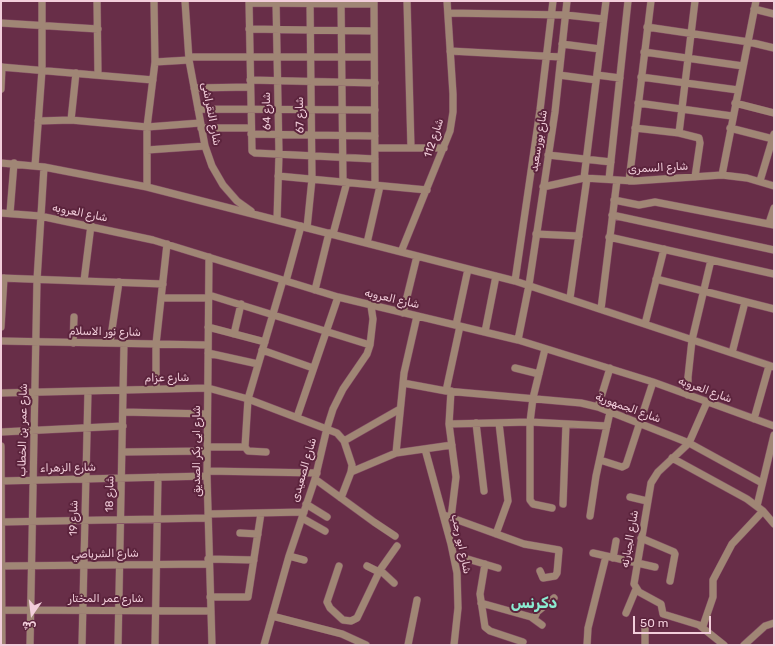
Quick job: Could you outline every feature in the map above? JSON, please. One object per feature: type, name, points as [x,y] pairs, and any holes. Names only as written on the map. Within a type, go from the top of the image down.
[{"type":"street","points":[[35,166],[42,70],[42,1]]},
{"type":"street","points":[[97,1],[98,75]]},
{"type":"street","points":[[147,187],[147,127],[155,62],[154,1]]},
{"type":"street","name":"شارع النقراشى","points":[[185,1],[189,59],[205,146],[212,166],[222,185],[237,201],[254,213]]},
{"type":"street","points":[[407,1],[411,148]]},
{"type":"street","name":"شارع 112","points":[[401,252],[450,130],[453,112],[447,1]]},
{"type":"street","name":"شارع بورسعيد","points":[[515,281],[539,120],[553,1]]},
{"type":"street","name":"شارع بورسعيد","points":[[518,340],[529,285],[555,112],[567,1]]},
{"type":"street","points":[[570,298],[579,236],[586,178],[586,160],[606,1]]},
{"type":"street","points":[[609,179],[628,1]]},
{"type":"street","points":[[629,181],[651,1]]},
{"type":"street","points":[[679,134],[695,1]]},
{"type":"street","points":[[722,176],[732,116],[756,1]]},
{"type":"street","points":[[367,243],[378,185],[375,159],[374,2],[249,2],[252,151],[255,153],[375,159]]},
{"type":"street","name":"شارع 64","points":[[276,2],[279,154],[277,220]]},
{"type":"street","name":"شارع 67","points":[[245,447],[248,399],[273,313],[304,227],[312,179],[310,2]]},
{"type":"street","points":[[315,290],[345,182],[342,157],[341,2]]},
{"type":"street","points":[[754,9],[774,14]]},
{"type":"street","points":[[448,13],[566,14],[604,19]]},
{"type":"street","points":[[1,23],[98,29]]},
{"type":"street","points":[[648,27],[748,42],[774,48]]},
{"type":"street","points":[[249,29],[374,31]]},
{"type":"street","points":[[562,44],[600,49]]},
{"type":"street","points":[[450,51],[561,57]]},
{"type":"street","points":[[644,52],[743,66]]},
{"type":"street","points":[[155,62],[189,59],[250,57],[374,56]]},
{"type":"street","points":[[1,89],[2,67],[153,80]]},
{"type":"street","points":[[71,120],[76,73]]},
{"type":"street","points":[[559,75],[620,78]]},
{"type":"street","points":[[641,77],[738,90]]},
{"type":"street","points":[[194,88],[278,81],[374,83]]},
{"type":"street","points":[[638,103],[732,116]]},
{"type":"street","points":[[735,103],[774,113]]},
{"type":"street","points":[[198,109],[375,110]]},
{"type":"street","points":[[540,110],[555,112]]},
{"type":"street","points":[[38,121],[71,120],[147,127],[201,126],[278,134],[375,136]]},
{"type":"street","points":[[539,120],[553,122]]},
{"type":"street","points":[[635,128],[679,134],[700,140],[695,177]]},
{"type":"street","points":[[730,128],[773,137],[772,149],[760,180]]},
{"type":"street","points":[[147,150],[205,146]]},
{"type":"street","points":[[375,148],[444,148]]},
{"type":"street","points":[[548,155],[611,162]]},
{"type":"street","points":[[1,163],[14,163],[44,167],[147,187],[254,213],[496,276],[570,298],[771,367],[754,419]]},
{"type":"street","points":[[10,213],[14,163]]},
{"type":"street","name":"شارع عمر بن الخطاب","points":[[30,645],[37,280],[44,167]]},
{"type":"street","points":[[278,176],[427,190]]},
{"type":"street","name":"شارع السمرى","points":[[543,187],[586,178],[656,181],[722,176],[760,180],[774,186]]},
{"type":"street","points":[[601,309],[617,180]]},
{"type":"street","points":[[527,196],[542,198]]},
{"type":"street","points":[[614,200],[639,204],[655,202],[772,224],[774,208]]},
{"type":"street","name":"شارع العروبه","points":[[1,213],[40,216],[91,225],[167,244],[338,297],[371,306],[458,325],[545,348],[653,382],[754,419],[774,424]]},
{"type":"street","points":[[612,215],[774,250]]},
{"type":"street","points":[[84,281],[91,225]]},
{"type":"street","points":[[536,234],[579,236]]},
{"type":"street","points":[[609,237],[774,274]]},
{"type":"street","points":[[156,389],[156,344],[167,244]]},
{"type":"street","points":[[645,324],[664,249]]},
{"type":"street","points":[[403,313],[417,256]]},
{"type":"street","name":"شارع ابى بكر الصديق","points":[[209,257],[207,474],[208,562],[212,645]]},
{"type":"street","points":[[688,395],[688,377],[692,340],[711,260]]},
{"type":"street","points":[[468,269],[458,325],[449,391],[450,424],[456,477],[447,517],[534,547],[559,550],[556,575],[543,578],[540,571]]},
{"type":"street","points":[[485,332],[496,276]]},
{"type":"street","points":[[1,327],[3,278],[163,284]]},
{"type":"street","points":[[656,279],[774,309]]},
{"type":"street","points":[[110,343],[119,282]]},
{"type":"street","points":[[161,298],[209,296],[273,313],[370,345]]},
{"type":"street","points":[[297,417],[338,297]]},
{"type":"street","points":[[732,354],[745,302]]},
{"type":"street","points":[[234,334],[241,304]]},
{"type":"street","name":"شارع الصعيدى","points":[[264,645],[289,556],[316,476],[327,428],[343,390],[367,354],[370,345],[373,319],[371,306]]},
{"type":"street","points":[[396,453],[405,363],[417,316]]},
{"type":"street","points":[[73,342],[74,317]]},
{"type":"street","points":[[208,327],[264,342]]},
{"type":"street","name":"شارع نور الاسلام","points":[[1,341],[208,345]]},
{"type":"street","name":"شارع 18","points":[[118,645],[124,343]]},
{"type":"street","points":[[545,348],[533,398],[530,422],[530,500],[532,504],[552,508]]},
{"type":"street","points":[[262,350],[313,368]]},
{"type":"street","points":[[208,353],[258,364]]},
{"type":"street","points":[[514,368],[539,374]]},
{"type":"street","points":[[598,407],[610,368]]},
{"type":"street","points":[[600,460],[622,467],[625,466],[653,382]]},
{"type":"street","name":"شارع الجمهورية","points":[[403,383],[449,391],[580,403],[598,407],[689,442],[762,483]]},
{"type":"street","name":"شارع عزام","points":[[1,393],[208,388],[248,399],[327,428],[337,433],[344,441]]},
{"type":"street","name":"شارع 19","points":[[82,645],[88,391]]},
{"type":"street","name":"شارع الجبارنه","points":[[636,589],[634,584],[640,538],[647,501],[654,477],[689,442],[707,402]]},
{"type":"street","points":[[341,498],[351,472],[351,460],[344,441],[400,409]]},
{"type":"street","points":[[123,412],[208,414]]},
{"type":"street","points":[[590,516],[610,412]]},
{"type":"street","points":[[450,424],[530,422],[607,426]]},
{"type":"street","points":[[476,423],[484,491]]},
{"type":"street","points":[[496,534],[508,501],[499,423]]},
{"type":"street","points":[[563,504],[566,424]]},
{"type":"street","points":[[1,432],[123,426]]},
{"type":"street","points":[[703,626],[713,597],[714,577],[732,544],[760,508],[762,483],[774,435]]},
{"type":"street","points":[[351,472],[396,453],[452,445]]},
{"type":"street","points":[[1,446],[2,645]]},
{"type":"street","points":[[122,452],[245,447],[248,451],[266,452]]},
{"type":"street","name":"شارع ابو رجب","points":[[426,449],[447,517],[457,573],[458,608],[454,645]]},
{"type":"street","points":[[672,458],[723,485],[760,508],[774,524]]},
{"type":"street","name":"شارع الزهراء","points":[[1,481],[158,477],[207,474],[316,476]]},
{"type":"street","points":[[316,476],[341,498],[395,536]]},
{"type":"street","points":[[155,645],[158,477]]},
{"type":"street","points":[[630,497],[647,501]]},
{"type":"street","points":[[1,522],[157,519],[304,511],[327,517]]},
{"type":"street","points":[[304,511],[325,532]]},
{"type":"street","points":[[210,597],[248,597],[261,513]]},
{"type":"street","points":[[240,533],[258,534]]},
{"type":"street","points":[[640,538],[674,552],[675,554],[670,581]]},
{"type":"street","points":[[587,645],[588,628],[609,557],[616,541]]},
{"type":"street","points":[[339,566],[326,602],[330,608],[343,620],[351,621],[357,618],[380,571],[397,546]]},
{"type":"street","points":[[593,553],[655,567]]},
{"type":"street","points":[[454,555],[498,568]]},
{"type":"street","points":[[289,556],[304,560]]},
{"type":"street","name":"شارع الشرباصي","points":[[1,566],[156,565],[254,560]]},
{"type":"street","points":[[485,564],[480,594],[485,627],[487,630],[523,642]]},
{"type":"street","points":[[367,566],[380,571],[394,583]]},
{"type":"street","points":[[626,613],[636,589],[661,604],[663,614],[703,626],[724,645]]},
{"type":"street","points":[[534,618],[537,612],[554,598]]},
{"type":"street","points":[[408,645],[416,600]]},
{"type":"street","points":[[481,603],[534,618],[542,625]]},
{"type":"street","name":"شارع عمر المختار","points":[[1,610],[211,610]]},
{"type":"street","points":[[272,616],[338,633],[366,645]]},
{"type":"street","points":[[338,633],[343,620]]},
{"type":"street","points":[[645,622],[645,645]]},
{"type":"street","points":[[744,645],[765,626],[773,624]]},
{"type":"district","name":"دكرنس","points":[[534,604]]}]
